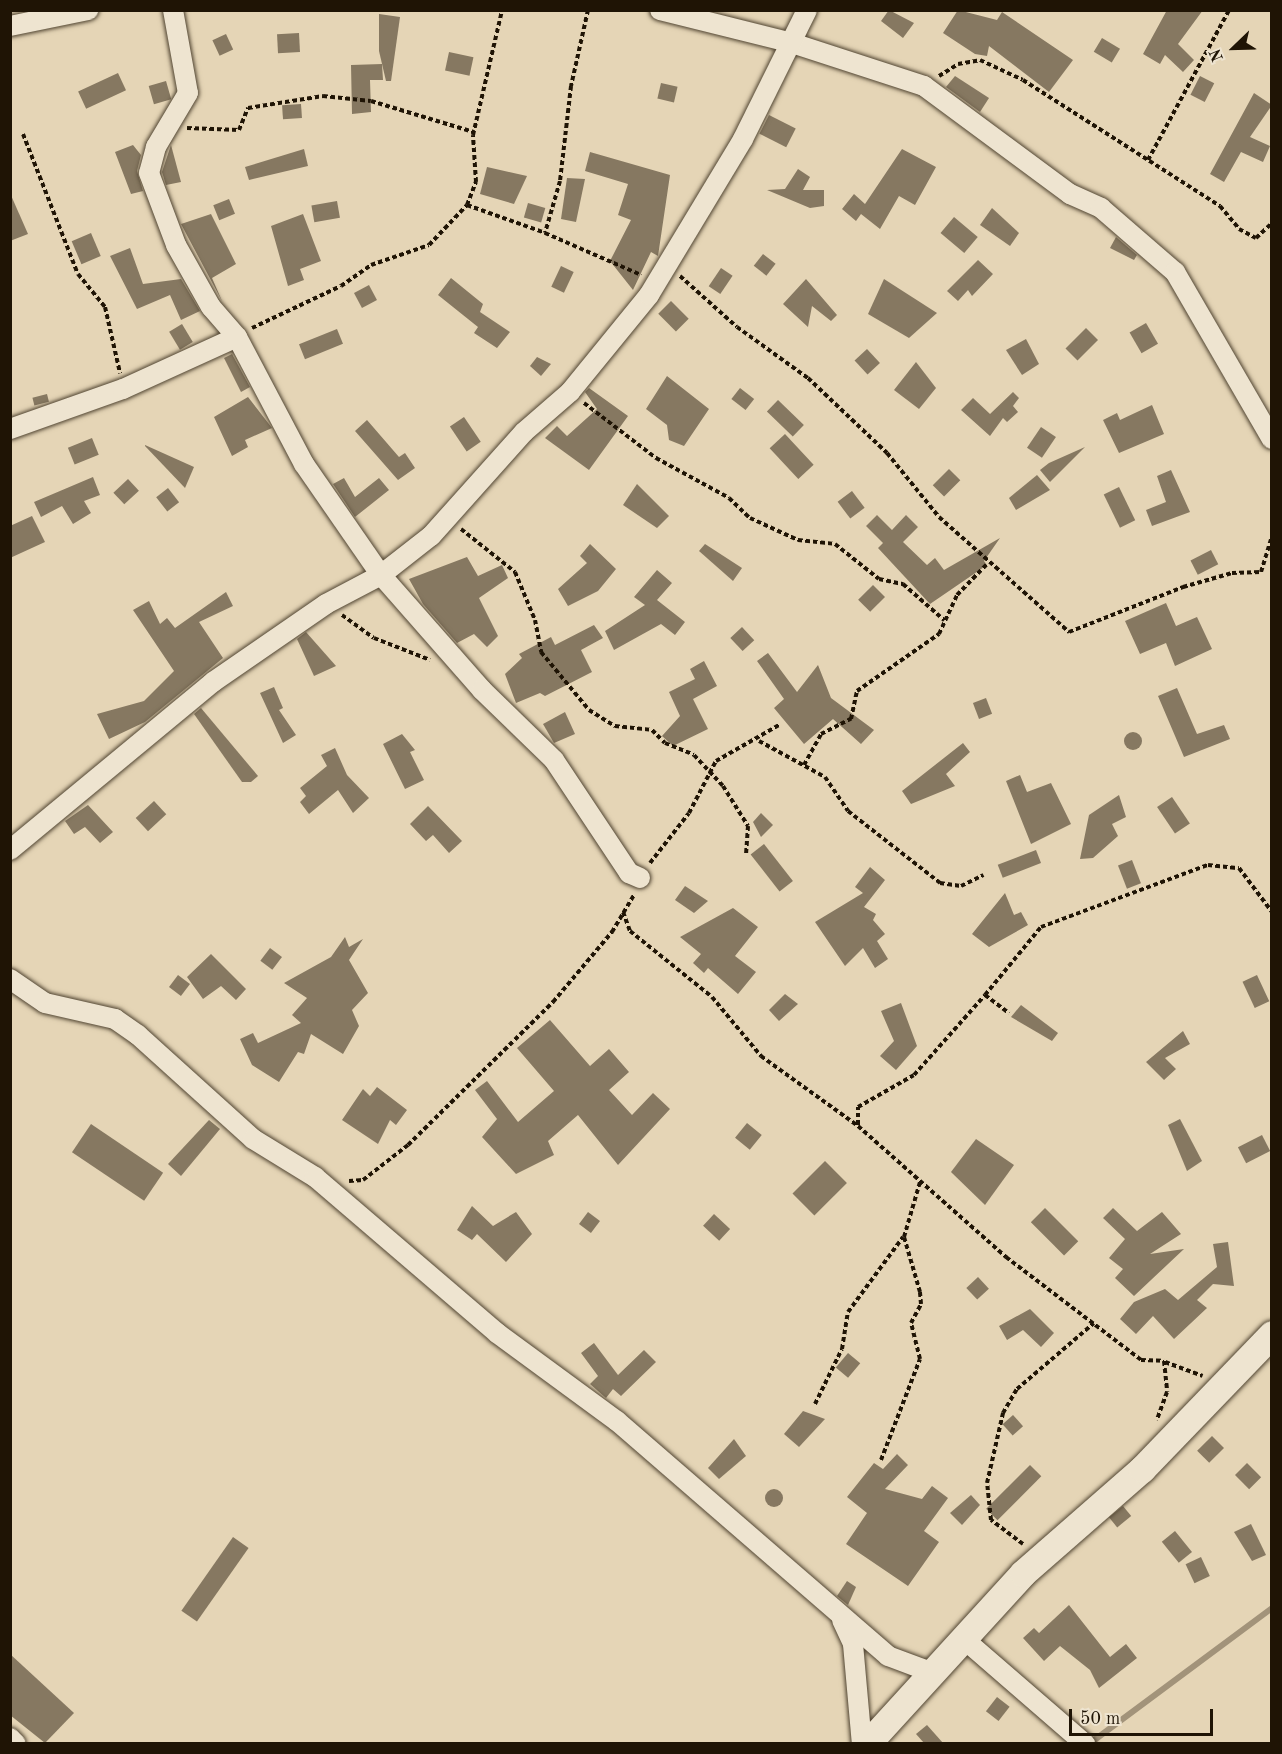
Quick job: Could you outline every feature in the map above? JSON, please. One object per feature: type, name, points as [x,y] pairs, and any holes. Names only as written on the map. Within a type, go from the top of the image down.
[{"type":"street","points":[[10,26],[88,10]]},
{"type":"street","points":[[173,10],[188,93],[170,124],[148,173],[176,245],[211,307],[237,337],[304,464],[381,575],[468,674],[554,760],[629,873],[640,878]]},
{"type":"street","points":[[660,10],[792,43],[924,86],[1070,194],[1101,208],[1121,229],[1145,241],[1175,272],[1272,439]]},
{"type":"street","points":[[10,850],[213,682],[326,604],[381,575],[445,521],[524,432],[570,392],[656,282],[743,139],[807,10]]},
{"type":"street","points":[[10,429],[123,389],[237,337]]},
{"type":"street","points":[[10,979],[45,1003],[115,1019],[233,1116],[253,1139],[324,1184],[497,1334],[617,1421],[888,1656],[931,1672]]},
{"type":"street","points":[[865,1743],[931,1672],[965,1640],[1039,1559],[1142,1469],[1272,1334]]},
{"type":"street","points":[[837,1612],[854,1644],[865,1743]]},
{"type":"street","points":[[965,1640],[1085,1743]]},
{"type":"street","points":[[10,1738],[16,1743]]},
{"type":"path","points":[[237,337],[371,265],[429,245],[467,204],[476,182],[474,132],[502,10]]},
{"type":"path","points":[[545,233],[560,181],[571,86],[588,10]]},
{"type":"path","points":[[1148,160],[1229,10]]},
{"type":"path","points":[[924,86],[958,63],[980,60],[1023,80],[1220,206],[1239,229],[1256,238],[1272,223]]},
{"type":"path","points":[[170,124],[202,132],[238,130],[248,108],[323,96],[371,101],[474,132]]},
{"type":"path","points":[[23,134],[78,274],[105,308],[123,389]]},
{"type":"path","points":[[467,204],[545,233],[656,282]]},
{"type":"path","points":[[667,262],[737,327],[819,388],[987,564],[1069,632],[1205,580],[1261,572],[1272,537]]},
{"type":"path","points":[[570,392],[656,458],[729,498],[750,518],[798,540],[836,544],[879,579],[903,584],[944,620]]},
{"type":"path","points":[[445,521],[471,534],[515,572],[535,620],[540,652],[589,710],[615,726],[652,730],[665,743],[694,755],[744,815],[746,854]]},
{"type":"path","points":[[804,765],[821,734],[851,718],[856,691],[888,673],[903,654],[928,643],[944,620],[957,595],[987,564]]},
{"type":"path","points":[[326,604],[374,638],[468,674]]},
{"type":"path","points":[[640,878],[726,752],[759,741],[779,725]]},
{"type":"path","points":[[759,741],[804,765],[836,787],[855,817],[940,883],[961,886],[984,875]]},
{"type":"path","points":[[858,1126],[858,1107],[914,1075],[1041,927],[1208,866],[1239,868],[1272,912]]},
{"type":"path","points":[[324,1184],[363,1180],[408,1145],[553,1002],[622,912],[630,931],[712,997],[761,1056],[858,1126],[1006,1257],[1141,1360],[1164,1361],[1226,1381]]},
{"type":"path","points":[[985,995],[1009,1013]]},
{"type":"path","points":[[815,1404],[842,1349],[848,1312],[904,1237],[920,1181]]},
{"type":"path","points":[[880,1460],[920,1359],[911,1323],[921,1304],[920,1292],[904,1237]]},
{"type":"path","points":[[1039,1559],[991,1520],[987,1484],[1003,1413],[1017,1389],[1094,1323]]},
{"type":"path","points":[[1154,1430],[1167,1392],[1164,1361]]},
{"type":"building","points":[[889,10],[914,23],[903,38],[881,21]]},
{"type":"building","points":[[958,10],[997,20],[1002,12],[1073,60],[1049,92],[989,46],[987,56],[975,54],[943,33]]},
{"type":"building","points":[[1167,10],[1203,10],[1178,44],[1194,60],[1183,72],[1165,55],[1160,64],[1143,54]]},
{"type":"building","points":[[379,14],[400,17],[391,81],[386,81],[379,51]]},
{"type":"building","points":[[299,33],[300,52],[278,53],[277,34]]},
{"type":"building","points":[[226,34],[233,49],[220,56],[212,40]]},
{"type":"building","points":[[1102,38],[1120,49],[1112,63],[1094,52]]},
{"type":"building","points":[[449,52],[473,57],[470,76],[445,71]]},
{"type":"building","points":[[382,64],[383,80],[370,80],[371,112],[352,114],[351,65]]},
{"type":"building","points":[[118,73],[126,90],[86,109],[78,92]]},
{"type":"building","points":[[955,76],[989,98],[980,112],[946,87]]},
{"type":"building","points":[[1200,76],[1214,83],[1205,102],[1190,95]]},
{"type":"building","points":[[166,81],[171,99],[154,104],[149,86]]},
{"type":"building","points":[[661,83],[678,87],[674,102],[657,99]]},
{"type":"building","points":[[1254,93],[1272,105],[1250,137],[1270,146],[1263,162],[1241,152],[1224,182],[1210,174]]},
{"type":"building","points":[[301,104],[302,118],[283,119],[282,105]]},
{"type":"building","points":[[769,115],[796,129],[786,147],[759,134]]},
{"type":"building","points":[[133,145],[141,155],[137,171],[143,191],[131,194],[115,152]]},
{"type":"building","points":[[171,145],[181,182],[166,185],[162,172]]},
{"type":"building","points":[[304,149],[308,166],[249,180],[245,167]]},
{"type":"building","points":[[902,149],[936,167],[915,205],[899,196],[880,229],[861,214],[856,221],[842,209],[854,194],[865,204]]},
{"type":"building","points":[[590,152],[670,175],[658,256],[651,252],[633,290],[610,261],[631,220],[618,215],[628,184],[585,171]]},
{"type":"building","points":[[487,167],[527,176],[514,204],[480,194]]},
{"type":"building","points":[[798,169],[810,177],[803,190],[824,190],[824,206],[810,208],[767,190],[785,189]]},
{"type":"building","points":[[567,178],[585,179],[576,222],[561,219]]},
{"type":"building","points":[[10,193],[28,234],[10,241]]},
{"type":"building","points":[[229,199],[235,214],[219,220],[213,205]]},
{"type":"building","points":[[337,201],[340,218],[314,222],[311,206]]},
{"type":"building","points":[[528,203],[545,208],[541,222],[524,217]]},
{"type":"building","points":[[992,208],[1019,233],[1010,246],[980,225]]},
{"type":"building","points":[[211,214],[236,264],[212,278],[222,301],[181,224]]},
{"type":"building","points":[[303,214],[321,261],[300,269],[304,280],[288,286],[271,226]]},
{"type":"building","points":[[954,217],[978,237],[964,253],[941,233]]},
{"type":"building","points":[[91,233],[101,256],[81,264],[72,241]]},
{"type":"building","points":[[1116,237],[1137,255],[1134,260],[1110,248]]},
{"type":"building","points":[[130,248],[143,284],[181,279],[200,311],[181,320],[170,295],[137,309],[110,256]]},
{"type":"building","points":[[763,254],[776,264],[766,276],[754,266]]},
{"type":"building","points":[[978,260],[993,274],[972,296],[968,290],[958,301],[947,291]]},
{"type":"building","points":[[561,266],[574,272],[564,293],[551,287]]},
{"type":"building","points":[[721,268],[733,276],[720,294],[709,286]]},
{"type":"building","points":[[451,278],[483,304],[480,312],[510,332],[497,348],[474,333],[478,327],[438,295]]},
{"type":"building","points":[[806,279],[837,315],[831,321],[812,306],[808,327],[783,304]]},
{"type":"building","points":[[884,279],[937,313],[909,338],[868,314]]},
{"type":"building","points":[[369,285],[377,300],[362,308],[354,293]]},
{"type":"building","points":[[671,301],[689,319],[676,331],[658,314]]},
{"type":"building","points":[[1146,323],[1158,344],[1142,353],[1130,332]]},
{"type":"building","points":[[182,324],[193,342],[180,350],[169,332]]},
{"type":"building","points":[[1086,328],[1098,340],[1078,361],[1065,349]]},
{"type":"building","points":[[337,329],[343,344],[305,359],[299,344]]},
{"type":"building","points":[[1026,339],[1039,364],[1022,375],[1006,350]]},
{"type":"building","points":[[867,349],[880,363],[868,374],[855,361]]},
{"type":"building","points":[[232,354],[250,387],[241,392],[224,358]]},
{"type":"building","points":[[537,357],[551,364],[541,376],[530,366]]},
{"type":"building","points":[[916,362],[936,388],[919,409],[894,390]]},
{"type":"building","points":[[667,376],[709,409],[684,446],[669,440],[667,425],[646,409]]},
{"type":"building","points":[[589,388],[628,416],[589,470],[545,438],[557,426],[567,436],[597,409],[585,392]]},
{"type":"building","points":[[740,388],[754,399],[746,410],[731,399]]},
{"type":"building","points":[[1013,392],[1019,398],[1013,406],[1018,412],[1007,422],[1003,418],[990,436],[961,410],[973,398],[990,414]]},
{"type":"building","points":[[47,394],[49,402],[34,405],[32,398]]},
{"type":"building","points":[[248,397],[272,428],[245,440],[248,447],[232,456],[214,417]]},
{"type":"building","points":[[778,400],[804,425],[793,437],[767,412]]},
{"type":"building","points":[[1152,405],[1164,434],[1119,453],[1103,420],[1117,413],[1120,420]]},
{"type":"building","points":[[464,417],[481,442],[467,451],[450,427]]},
{"type":"building","points":[[367,420],[399,457],[405,453],[415,468],[398,480],[355,431]]},
{"type":"building","points":[[1041,427],[1056,437],[1042,458],[1027,448]]},
{"type":"building","points":[[785,434],[814,465],[798,479],[770,448]]},
{"type":"building","points":[[92,438],[99,455],[75,464],[68,448]]},
{"type":"building","points":[[145,446],[194,467],[185,488]]},
{"type":"building","points":[[1085,447],[1050,482],[1040,470],[1049,463]]},
{"type":"building","points":[[949,469],[960,480],[944,497],[933,485]]},
{"type":"building","points":[[1171,470],[1190,512],[1152,526],[1146,510],[1166,502],[1157,476]]},
{"type":"building","points":[[1037,475],[1050,490],[1016,510],[1009,498]]},
{"type":"building","points":[[93,477],[100,495],[84,501],[91,513],[73,524],[62,506],[41,517],[34,502]]},
{"type":"building","points":[[344,478],[355,497],[379,478],[389,490],[355,517],[333,484]]},
{"type":"building","points":[[128,479],[139,491],[124,504],[113,493]]},
{"type":"building","points":[[637,484],[669,516],[657,528],[623,505]]},
{"type":"building","points":[[1119,487],[1135,520],[1120,528],[1104,494]]},
{"type":"building","points":[[168,488],[179,502],[167,511],[156,497]]},
{"type":"building","points":[[852,491],[865,508],[850,519],[838,502]]},
{"type":"building","points":[[877,515],[892,530],[906,515],[918,527],[903,542],[927,565],[935,558],[944,570],[1000,538],[984,561],[987,565],[930,604],[878,548],[883,543],[866,526]]},
{"type":"building","points":[[32,516],[45,542],[10,558],[10,526]]},
{"type":"building","points":[[590,544],[616,569],[598,591],[568,606],[558,589],[587,563],[580,556]]},
{"type":"building","points":[[705,544],[742,568],[733,581],[699,551]]},
{"type":"building","points":[[1211,550],[1218,564],[1198,575],[1191,560]]},
{"type":"building","points":[[467,557],[478,576],[502,565],[508,578],[479,598],[498,636],[487,647],[474,634],[457,643],[423,604],[409,579]]},
{"type":"building","points":[[657,570],[672,583],[657,600],[685,622],[675,635],[661,624],[614,650],[605,631],[645,605],[634,597]]},
{"type":"building","points":[[873,585],[885,597],[870,612],[858,600]]},
{"type":"building","points":[[226,592],[233,606],[199,622],[223,658],[145,722],[109,739],[97,714],[144,701],[174,671],[133,610],[149,601],[160,624],[167,618],[175,628]]},
{"type":"building","points":[[1166,603],[1176,626],[1197,617],[1212,649],[1175,666],[1166,643],[1140,654],[1125,621]]},
{"type":"building","points":[[594,625],[603,638],[581,650],[592,672],[545,696],[540,693],[516,703],[505,674],[522,658],[519,654],[551,637],[555,645]]},
{"type":"building","points":[[742,627],[754,640],[743,651],[730,638]]},
{"type":"building","points":[[306,632],[336,666],[314,676],[297,639]]},
{"type":"building","points":[[768,653],[797,692],[818,665],[831,698],[874,730],[861,744],[833,719],[804,744],[774,708],[784,699],[757,661]]},
{"type":"building","points":[[704,661],[717,686],[693,699],[708,729],[673,746],[662,736],[680,716],[669,692],[695,679],[690,669]]},
{"type":"building","points":[[274,687],[283,708],[279,710],[296,735],[283,743],[260,693]]},
{"type":"building","points":[[1177,688],[1197,734],[1224,725],[1230,739],[1184,757],[1158,696]]},
{"type":"building","points":[[986,698],[992,714],[979,719],[973,703]]},
{"type":"building","points":[[201,708],[258,776],[251,782],[242,782],[194,714]]},
{"type":"building","points":[[565,712],[575,734],[554,743],[543,724]]},
{"type":"building","points":[[1133,732],[1139,735],[1142,741],[1139,747],[1133,750],[1127,747],[1124,741],[1127,735]]},
{"type":"building","points":[[402,734],[415,750],[410,752],[424,780],[405,789],[383,744]]},
{"type":"building","points":[[963,743],[970,752],[946,774],[955,786],[911,804],[902,791]]},
{"type":"building","points":[[335,748],[347,775],[369,798],[353,813],[338,790],[309,814],[300,802],[306,796],[300,788],[327,766],[321,755]]},
{"type":"building","points":[[1020,775],[1027,792],[1051,783],[1071,824],[1031,844],[1006,781]]},
{"type":"building","points":[[1119,795],[1126,817],[1112,824],[1118,836],[1093,858],[1080,859],[1089,815]]},
{"type":"building","points":[[1172,797],[1190,824],[1175,834],[1157,807]]},
{"type":"building","points":[[154,801],[166,814],[148,831],[136,818]]},
{"type":"building","points":[[88,805],[113,832],[100,843],[85,827],[74,834],[65,821]]},
{"type":"building","points":[[428,806],[462,841],[449,853],[433,835],[426,841],[410,824]]},
{"type":"building","points":[[761,813],[773,825],[761,837],[753,822]]},
{"type":"building","points":[[764,844],[793,881],[780,892],[751,854]]},
{"type":"building","points":[[1036,850],[1041,863],[1003,878],[998,865]]},
{"type":"building","points":[[1132,860],[1141,883],[1127,889],[1118,865]]},
{"type":"building","points":[[870,867],[885,880],[864,907],[876,914],[873,920],[885,934],[877,941],[888,959],[875,968],[863,948],[845,966],[815,922],[863,893],[855,887]]},
{"type":"building","points":[[685,886],[708,901],[694,913],[675,900]]},
{"type":"building","points":[[1005,893],[1014,915],[1021,912],[1028,925],[989,947],[972,934]]},
{"type":"building","points":[[733,908],[758,927],[735,956],[756,972],[738,994],[708,968],[704,973],[693,963],[701,954],[680,937]]},
{"type":"building","points":[[345,937],[349,947],[363,939],[349,960],[368,993],[352,1010],[359,1026],[343,1054],[311,1034],[304,1054],[298,1052],[279,1082],[252,1065],[240,1039],[253,1033],[258,1043],[301,1023],[292,1015],[307,998],[284,983],[331,957]]},
{"type":"building","points":[[270,948],[282,957],[272,970],[260,961]]},
{"type":"building","points":[[211,954],[246,989],[236,1000],[221,986],[203,999],[187,977]]},
{"type":"building","points":[[178,975],[190,984],[181,996],[169,987]]},
{"type":"building","points":[[1257,975],[1269,1001],[1255,1008],[1242,982]]},
{"type":"building","points":[[785,994],[798,1004],[779,1021],[769,1010]]},
{"type":"building","points":[[901,1003],[917,1046],[896,1070],[880,1056],[894,1041],[881,1011]]},
{"type":"building","points":[[1021,1005],[1058,1033],[1052,1041],[1011,1017]]},
{"type":"building","points":[[550,1020],[590,1066],[609,1049],[629,1072],[609,1090],[632,1115],[653,1093],[670,1109],[618,1165],[578,1115],[548,1141],[554,1155],[516,1174],[482,1137],[497,1119],[475,1090],[487,1081],[518,1122],[554,1091],[517,1048]]},
{"type":"building","points":[[1183,1031],[1190,1044],[1165,1058],[1176,1069],[1164,1080],[1146,1062]]},
{"type":"building","points":[[377,1087],[407,1110],[396,1125],[390,1120],[378,1144],[342,1120],[363,1089],[370,1096]]},
{"type":"building","points":[[1180,1119],[1202,1161],[1187,1171],[1168,1125]]},
{"type":"building","points":[[209,1120],[220,1129],[181,1176],[168,1164]]},
{"type":"building","points":[[747,1123],[762,1135],[750,1150],[735,1138]]},
{"type":"building","points":[[91,1124],[163,1173],[144,1201],[72,1152]]},
{"type":"building","points":[[1262,1135],[1270,1151],[1246,1163],[1238,1147]]},
{"type":"building","points":[[976,1139],[1014,1165],[985,1205],[951,1172]]},
{"type":"building","points":[[825,1161],[847,1183],[814,1215],[792,1194]]},
{"type":"building","points":[[472,1206],[493,1226],[516,1212],[532,1234],[506,1262],[477,1234],[472,1240],[457,1230]]},
{"type":"building","points":[[1045,1208],[1078,1241],[1064,1255],[1031,1222]]},
{"type":"building","points":[[1113,1208],[1137,1231],[1162,1212],[1181,1234],[1150,1254],[1184,1249],[1134,1296],[1115,1278],[1123,1269],[1109,1258],[1125,1239],[1103,1218]]},
{"type":"building","points":[[588,1212],[600,1221],[591,1233],[579,1224]]},
{"type":"building","points":[[714,1214],[730,1229],[719,1241],[703,1226]]},
{"type":"building","points":[[1228,1242],[1234,1286],[1213,1284],[1197,1300],[1207,1308],[1174,1339],[1153,1316],[1136,1334],[1120,1319],[1134,1302],[1165,1289],[1178,1300],[1217,1267],[1213,1244]]},
{"type":"building","points":[[978,1277],[989,1289],[977,1300],[966,1288]]},
{"type":"building","points":[[1030,1309],[1054,1333],[1041,1347],[1023,1330],[1007,1340],[999,1326]]},
{"type":"building","points":[[594,1343],[618,1375],[644,1350],[656,1362],[621,1396],[613,1389],[606,1398],[590,1384],[598,1376],[581,1353]]},
{"type":"building","points":[[848,1353],[860,1363],[848,1378],[836,1368]]},
{"type":"building","points":[[803,1411],[825,1419],[799,1447],[784,1434]]},
{"type":"building","points":[[1013,1415],[1023,1426],[1013,1436],[1003,1424]]},
{"type":"building","points":[[1212,1436],[1224,1448],[1209,1463],[1197,1451]]},
{"type":"building","points":[[734,1439],[746,1456],[719,1479],[708,1468]]},
{"type":"building","points":[[897,1454],[908,1465],[885,1489],[922,1499],[932,1486],[948,1498],[924,1531],[939,1542],[908,1586],[846,1544],[867,1513],[847,1497],[874,1463],[883,1469]]},
{"type":"building","points":[[1247,1463],[1261,1477],[1249,1489],[1235,1475]]},
{"type":"building","points":[[1030,1465],[1041,1476],[997,1520],[986,1509]]},
{"type":"building","points":[[770,1489],[778,1489],[783,1494],[781,1505],[770,1507],[765,1502],[765,1494]]},
{"type":"building","points":[[971,1495],[980,1505],[962,1525],[950,1513]]},
{"type":"building","points":[[1123,1506],[1131,1516],[1117,1527],[1109,1517]]},
{"type":"building","points":[[1251,1524],[1266,1555],[1252,1561],[1234,1532]]},
{"type":"building","points":[[1175,1531],[1192,1552],[1179,1563],[1162,1542]]},
{"type":"building","points":[[233,1537],[249,1548],[197,1622],[181,1611]]},
{"type":"building","points":[[1201,1557],[1210,1576],[1194,1583],[1186,1564]]},
{"type":"building","points":[[847,1581],[856,1587],[848,1605],[837,1596]]},
{"type":"building","points":[[1069,1605],[1110,1657],[1126,1644],[1137,1658],[1099,1688],[1090,1670],[1060,1646],[1044,1661],[1023,1638],[1034,1628],[1039,1633]]},
{"type":"building","points":[[10,1654],[74,1713],[45,1743],[10,1715]]},
{"type":"building","points":[[997,1697],[1010,1707],[999,1721],[986,1711]]},
{"type":"building","points":[[927,1725],[943,1743],[924,1743],[916,1734]]},
{"type":"waterway","points":[[1089,1744],[1272,1608]]}]
